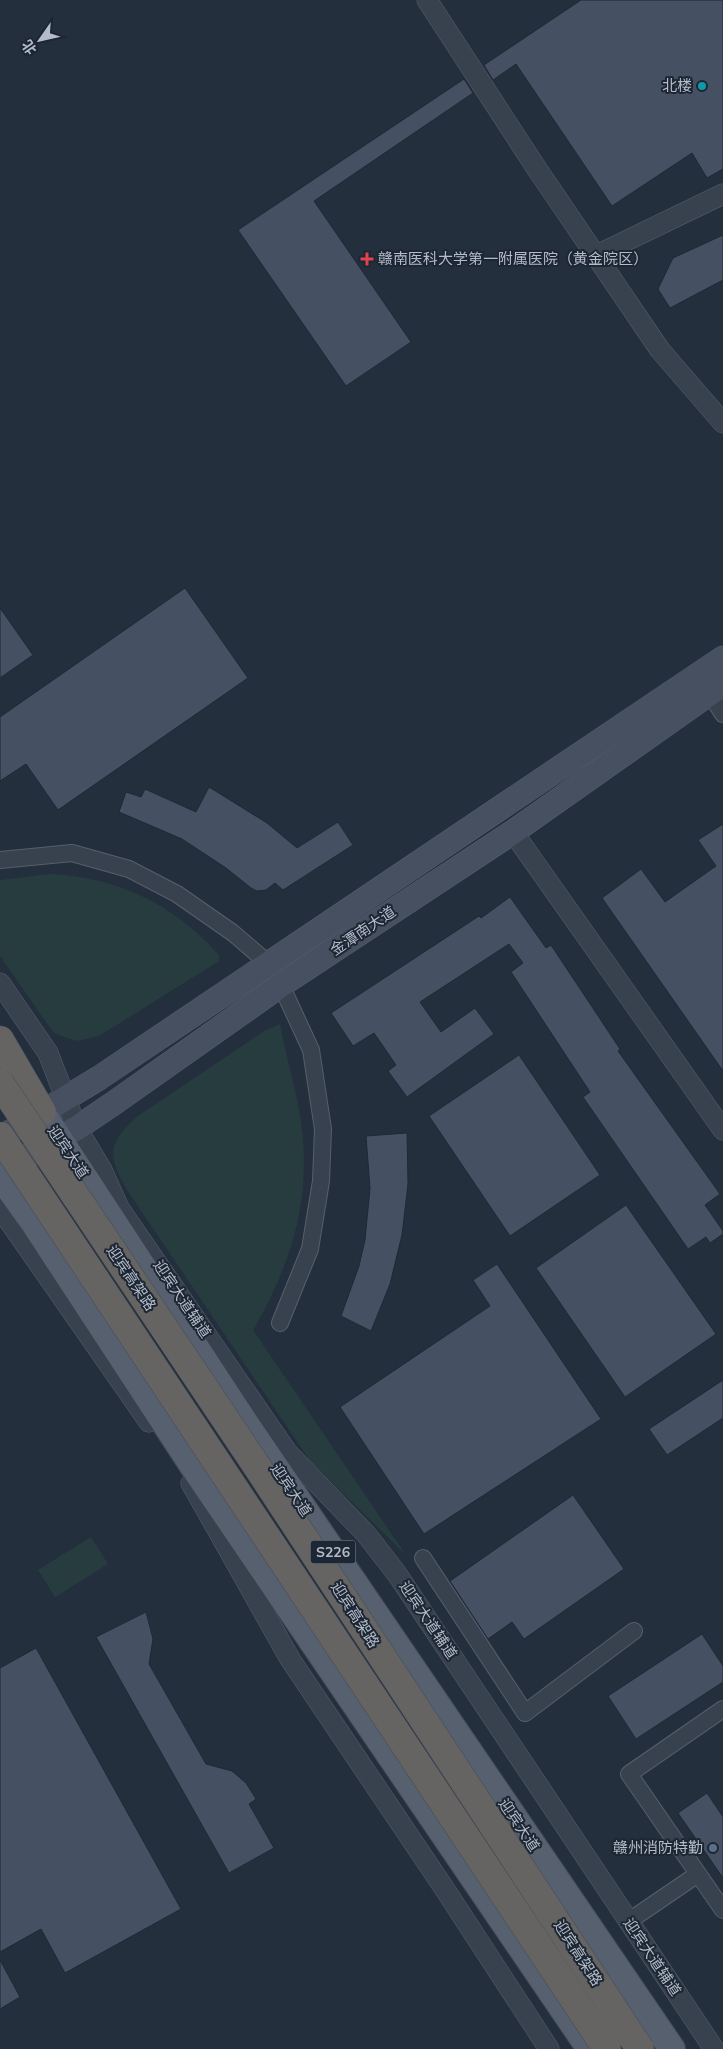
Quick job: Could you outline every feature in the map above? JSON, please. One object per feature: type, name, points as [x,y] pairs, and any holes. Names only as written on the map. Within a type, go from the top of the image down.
[{"type":"highway","points":[[0,1040],[53,1105]]},
{"type":"highway","name":"迎宾高架路","points":[[0,1083],[264,1476],[640,2049]]},
{"type":"highway","name":"迎宾高架路","points":[[0,1137],[607,2049]]},
{"type":"main road","name":"金潭南大道","points":[[0,1137],[99,1078],[723,658]]},
{"type":"main road","name":"金潭南大道","points":[[0,1172],[67,1133],[281,985],[513,832],[716,689]]},
{"type":"main road","name":"迎宾大道","points":[[0,1052],[53,1105],[67,1133],[248,1427],[672,2049]]},
{"type":"main road","points":[[0,1176],[52,1250],[198,1474],[590,2049]]},
{"type":"street","points":[[427,0],[595,256],[660,350],[723,423]]},
{"type":"street","points":[[595,256],[723,194]]},
{"type":"street","points":[[716,689],[723,714]]},
{"type":"street","points":[[513,832],[720,1129],[723,1130]]},
{"type":"street","points":[[0,860],[72,853],[129,869],[177,894],[233,933],[269,964]]},
{"type":"street","points":[[0,983],[48,1054],[53,1105]]},
{"type":"street","points":[[280,1323],[310,1249],[321,1181],[323,1129],[311,1050],[281,985]]},
{"type":"street","name":"迎宾大道辅道","points":[[67,1133],[102,1170],[120,1208],[287,1452],[366,1534],[397,1574],[714,2049]]},
{"type":"street","points":[[0,1208],[191,1484],[290,1659],[446,1891],[549,2049]]},
{"type":"street","points":[[423,1558],[525,1713],[634,1631]]},
{"type":"street","points":[[723,1709],[629,1774],[723,1910]]},
{"type":"street","points":[[629,1921],[698,1874]]},
{"type":"green space","points":[[49,874],[74,876],[98,881],[143,896],[183,921],[219,955],[219,961],[99,1036],[77,1041],[53,1032],[0,956],[0,880]]},
{"type":"green space","points":[[280,1024],[297,1099],[303,1140],[304,1169],[302,1197],[290,1251],[280,1277],[253,1330],[406,1555],[310,1461],[129,1193],[114,1161],[115,1143],[127,1126],[138,1116],[264,1031]]},
{"type":"green space","points":[[91,1537],[108,1564],[55,1597],[38,1570]]},
{"type":"building","name":"赣南医科大学第一附属医院（黄金院区）","points":[[581,0],[723,0],[723,169],[707,178],[692,153],[612,206],[516,64],[493,80],[484,65]]},
{"type":"building","points":[[464,79],[473,93],[314,201],[411,342],[346,386],[238,230]]},
{"type":"building","points":[[723,235],[723,280],[670,308],[658,289],[673,258]]},
{"type":"building","points":[[185,588],[248,678],[58,810],[26,764],[0,781],[0,717]]},
{"type":"building","points":[[0,608],[33,655],[0,678]]},
{"type":"building","points":[[209,787],[267,823],[297,848],[338,822],[353,845],[283,890],[275,883],[266,890],[257,891],[182,839],[119,812],[126,792],[141,797],[145,789],[196,812]]},
{"type":"building","points":[[723,824],[723,1071],[602,898],[641,869],[665,902],[716,866],[698,840]]},
{"type":"building","points":[[510,897],[546,948],[551,945],[620,1049],[618,1051],[720,1194],[705,1205],[723,1231],[723,1234],[710,1243],[706,1237],[688,1249],[583,1097],[590,1092],[511,972],[523,963],[509,944],[420,1002],[441,1032],[475,1008],[494,1034],[407,1097],[388,1071],[396,1065],[374,1033],[353,1046],[331,1013],[479,916],[481,918]]},
{"type":"building","points":[[519,1055],[600,1175],[510,1236],[429,1116]]},
{"type":"building","points":[[407,1133],[408,1184],[402,1235],[390,1284],[371,1331],[341,1316],[359,1266],[365,1240],[370,1188],[366,1136]]},
{"type":"building","points":[[626,1205],[716,1334],[625,1397],[536,1268]]},
{"type":"building","points":[[497,1264],[601,1419],[424,1534],[340,1407],[490,1306],[473,1280]]},
{"type":"building","points":[[723,1380],[723,1418],[667,1455],[649,1429]]},
{"type":"building","points":[[573,1495],[624,1569],[524,1639],[512,1622],[488,1639],[450,1581]]},
{"type":"building","points":[[146,1612],[153,1639],[149,1664],[206,1764],[232,1771],[246,1783],[256,1799],[249,1804],[274,1848],[229,1873],[96,1637]]},
{"type":"building","points":[[702,1634],[723,1666],[723,1682],[636,1739],[608,1696]]},
{"type":"building","points":[[36,1648],[181,1909],[65,1973],[41,1929],[0,1952],[0,1668]]},
{"type":"building","name":"赣州消防特勤","points":[[707,1793],[723,1817],[723,1878],[678,1813]]},
{"type":"building","points":[[0,1960],[20,1997],[0,2009]]},
{"type":"place","name":"北楼","points":[[702,86]]},
{"type":"place","name":"赣南医科大学第一附属医院（黄金院区）","points":[[367,259]]},
{"type":"place","name":"赣州消防特勤","points":[[713,1848]]}]
